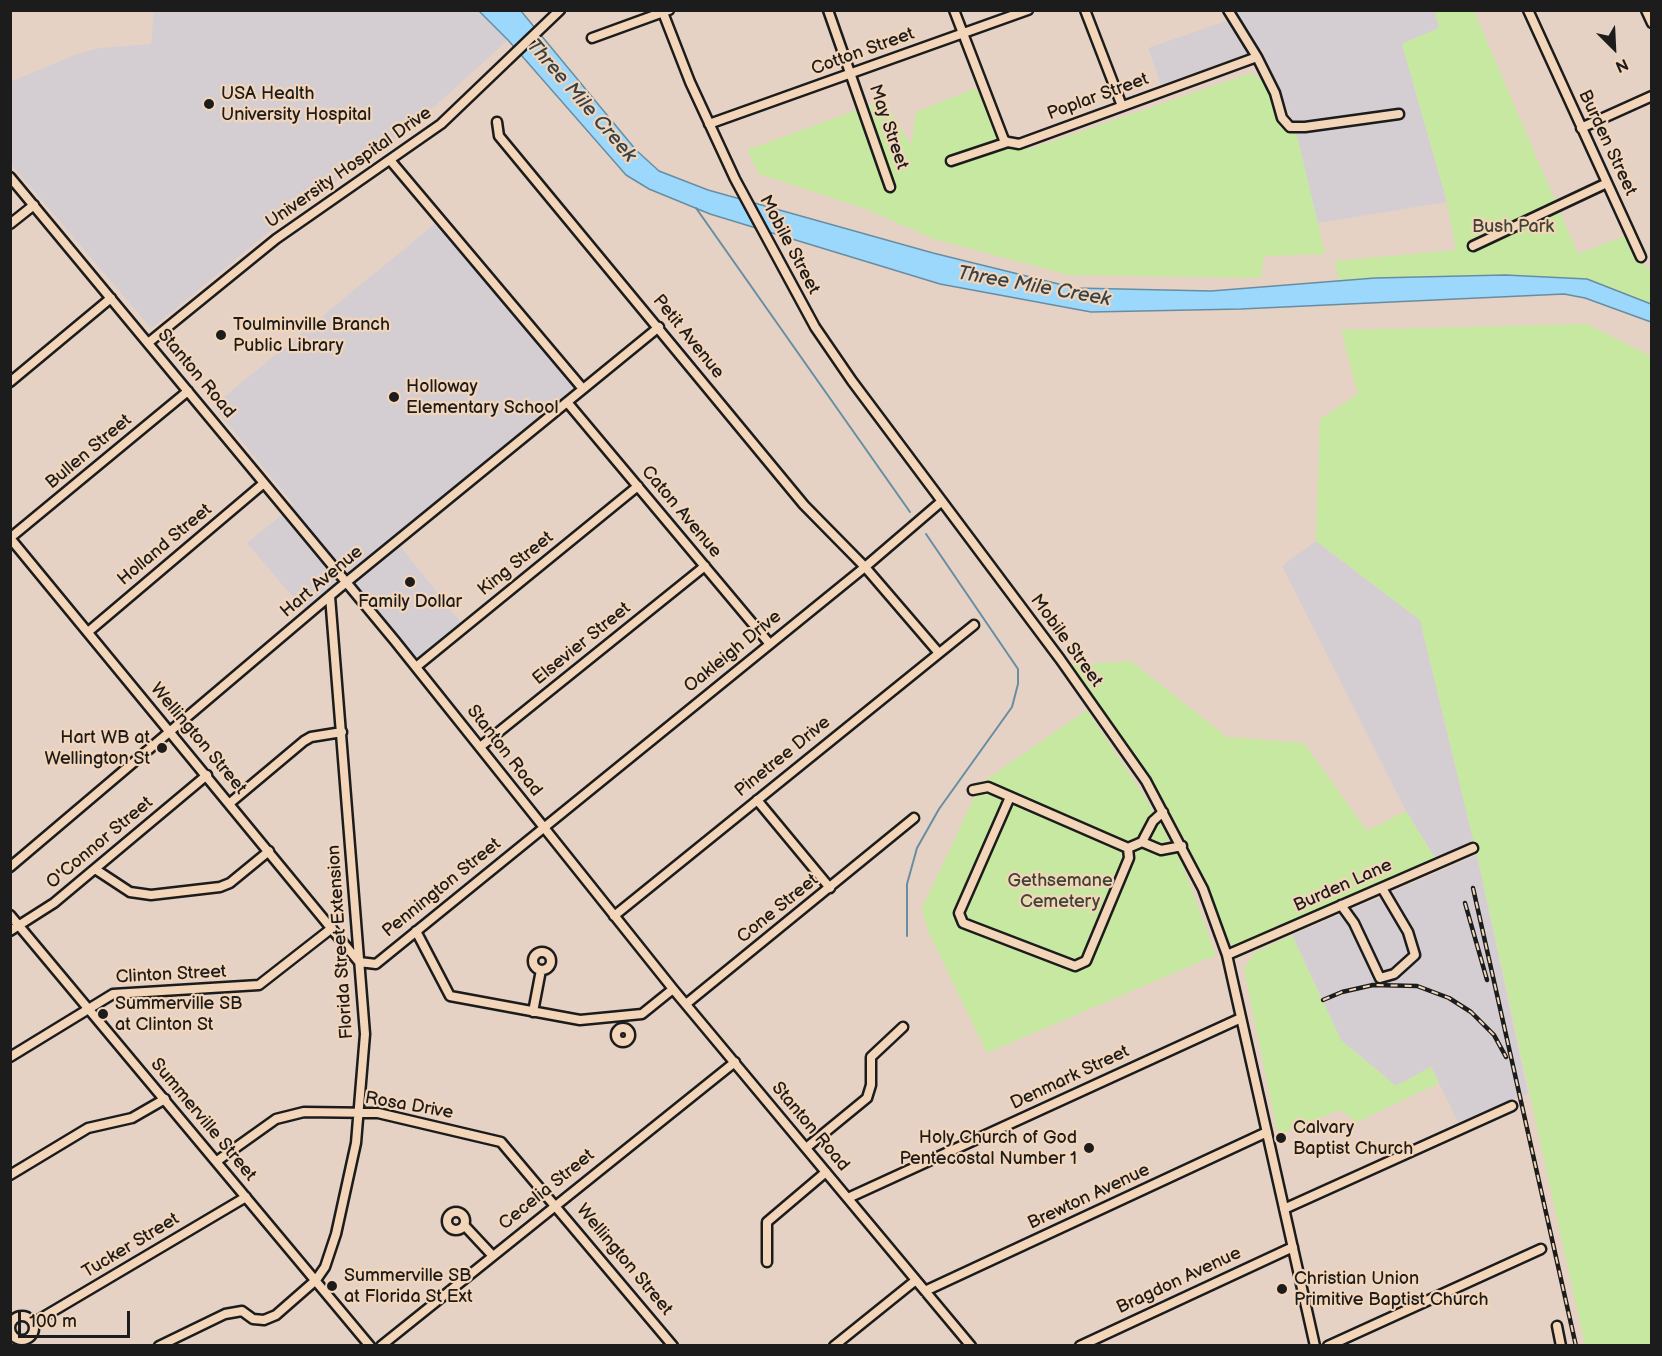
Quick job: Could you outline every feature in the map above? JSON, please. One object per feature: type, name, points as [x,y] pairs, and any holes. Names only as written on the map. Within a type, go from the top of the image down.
[{"type":"street","name":"May Street","points":[[828,10],[852,73],[890,187]]},
{"type":"street","points":[[954,10],[1004,140],[1008,142]]},
{"type":"street","name":"Cotton Street","points":[[709,124],[1028,10]]},
{"type":"street","points":[[1085,10],[1122,106]]},
{"type":"street","points":[[1228,10],[1257,57],[1275,93],[1282,118],[1290,127],[1399,114]]},
{"type":"street","name":"Burden Street","points":[[1528,10],[1641,257]]},
{"type":"street","points":[[1646,10],[1652,23]]},
{"type":"street","points":[[591,38],[665,11]]},
{"type":"street","name":"Mobile Street","points":[[665,11],[709,124],[735,179],[829,349],[1060,659],[1146,781],[1203,889],[1227,955],[1315,1346]]},
{"type":"street","name":"University Hospital Drive","points":[[148,343],[276,239],[446,120],[559,12]]},
{"type":"street","name":"Poplar Street","points":[[951,161],[1008,142],[1019,144],[1257,57]]},
{"type":"street","points":[[1581,128],[1652,96]]},
{"type":"street","name":"Petit Avenue","points":[[496,122],[499,136],[804,505],[865,567],[938,652]]},
{"type":"street","points":[[390,160],[583,389]]},
{"type":"street","name":"Stanton Road","points":[[10,177],[416,667],[673,989],[970,1346]]},
{"type":"street","points":[[1473,246],[1607,183]]},
{"type":"street","points":[[10,224],[34,205]]},
{"type":"street","points":[[10,382],[111,298]]},
{"type":"street","name":"Hart Avenue","points":[[10,867],[346,582],[658,327]]},
{"type":"street","name":"Bullen Street","points":[[10,538],[188,391]]},
{"type":"street","name":"Caton Avenue","points":[[567,402],[770,644]]},
{"type":"street","name":"Holland Street","points":[[88,632],[264,483]]},
{"type":"street","name":"King Street","points":[[416,667],[638,486]]},
{"type":"street","name":"Oakleigh Drive","points":[[543,828],[865,567],[942,501]]},
{"type":"street","name":"Wellington Street","points":[[10,538],[360,962]]},
{"type":"street","name":"Elsevier Street","points":[[480,747],[705,566]]},
{"type":"street","name":"Florida Street Extension","points":[[159,1346],[225,1314],[242,1311],[254,1318],[264,1320],[276,1315],[315,1280],[325,1267],[336,1234],[356,1143],[365,1034],[330,596]]},
{"type":"street","name":"Pinetree Drive","points":[[614,916],[974,625]]},
{"type":"street","points":[[230,803],[304,741],[319,735],[342,732]]},
{"type":"street","name":"O'Connor Street","points":[[10,931],[54,903],[207,775]]},
{"type":"street","points":[[973,790],[988,788],[1128,848],[1142,842],[1153,821],[1163,812]]},
{"type":"street","points":[[1010,797],[959,913],[963,922],[1075,966],[1086,961],[1129,858],[1128,848]]},
{"type":"street","points":[[757,800],[830,888]]},
{"type":"street","name":"Cone Street","points":[[686,1004],[914,818]]},
{"type":"street","name":"Pennington Street","points":[[360,962],[376,964],[543,828]]},
{"type":"street","points":[[1142,842],[1161,850],[1182,846]]},
{"type":"street","name":"Burden Lane","points":[[1227,955],[1473,848]]},
{"type":"street","points":[[95,869],[130,892],[151,895],[220,887],[230,883],[269,851]]},
{"type":"street","points":[[1341,905],[1354,923],[1380,978],[1394,974],[1415,955],[1408,932],[1382,888]]},
{"type":"street","name":"Summerville Street","points":[[10,915],[370,1346]]},
{"type":"street","name":"Clinton Street","points":[[10,1057],[113,993],[259,986],[332,928]]},
{"type":"street","points":[[416,931],[450,996],[580,1020],[642,1014]]},
{"type":"street","points":[[533,1012],[542,970]]},
{"type":"street","points":[[627,1029],[673,989]]},
{"type":"street","name":"Denmark Street","points":[[848,1198],[1241,1018]]},
{"type":"street","points":[[806,1148],[867,1098],[871,1085],[872,1057],[903,1027]]},
{"type":"street","name":"Cecelia Street","points":[[381,1346],[556,1203],[735,1062]]},
{"type":"street","points":[[10,1175],[88,1128],[132,1118],[165,1099]]},
{"type":"street","points":[[1284,1209],[1512,1106]]},
{"type":"street","name":"Rosa Drive","points":[[217,1161],[276,1119],[304,1112],[378,1113],[501,1142]]},
{"type":"street","name":"Brewton Avenue","points":[[925,1291],[1267,1132]]},
{"type":"street","name":"Wellington Street","points":[[501,1142],[556,1203],[673,1346]]},
{"type":"street","points":[[767,1262],[766,1222],[826,1172]]},
{"type":"street","name":"Tucker Street","points":[[33,1323],[246,1197]]},
{"type":"street","points":[[464,1225],[492,1255]]},
{"type":"street","name":"Bragdon Avenue","points":[[1080,1346],[1293,1247]]},
{"type":"street","points":[[1328,1346],[1541,1249]]},
{"type":"street","points":[[834,1346],[916,1280]]},
{"type":"street","points":[[1557,1326],[1561,1346]]},
{"type":"shaded area","points":[[154,11],[479,11],[508,40],[414,125],[281,222],[153,327],[149,326],[11,164],[10,82],[77,54],[100,48],[151,44]]},
{"type":"shaded area","points":[[1234,11],[1435,11],[1439,28],[1402,44],[1447,202],[1318,223],[1292,119],[1262,49],[1161,85],[1148,48],[1238,17]]},
{"type":"shaded area","name":"Holloway Elementary School","points":[[437,222],[575,387],[394,538],[461,623],[415,661],[351,586],[311,618],[247,543],[294,505],[213,406]]},
{"type":"shaded area","points":[[1316,541],[1420,620],[1474,843],[1435,858],[1406,811],[1282,566]]},
{"type":"shaded area","points":[[1477,855],[1528,1094],[1458,1122],[1431,1067],[1396,1086],[1341,1040],[1292,935]]},
{"type":"green space","name":"Bush Park","points":[[1435,11],[1474,11],[1578,254],[1630,234],[1647,269],[1651,268],[1651,304],[1587,279],[1505,275],[1339,281],[1335,261],[1456,250],[1447,202],[1402,44],[1439,28]]},
{"type":"green space","points":[[1251,73],[1265,82],[1281,124],[1297,135],[1325,254],[1264,256],[1261,278],[1069,275],[934,239],[866,209],[759,174],[747,150],[884,100],[911,145],[916,112],[976,88],[999,139],[1008,148],[1030,149]]},
{"type":"green space","points":[[1587,324],[1651,356],[1651,1345],[1585,1345],[1477,855],[1420,620],[1316,541],[1320,419],[1358,394],[1341,330]]},
{"type":"green space","points":[[1131,661],[1227,737],[1304,743],[1367,831],[1406,811],[1435,858],[1232,947],[1188,846],[1152,779],[1069,665]]},
{"type":"green space","name":"Gethsemane Cemetery","points":[[1087,710],[1148,802],[1182,863],[1216,955],[987,1053],[928,931],[922,908],[981,783]]},
{"type":"green space","points":[[1292,935],[1341,1040],[1396,1086],[1431,1067],[1439,1083],[1357,1122],[1340,1110],[1278,1135],[1244,969],[1255,952]]},
{"type":"water","name":"Three Mile Creek","points":[[479,11],[521,11],[636,150],[659,171],[708,190],[933,253],[1075,288],[1211,291],[1375,278],[1505,275],[1587,279],[1651,304],[1651,322],[1585,298],[1564,294],[1241,309],[1091,312],[940,284],[710,214],[649,189],[626,175],[508,40]]},
{"type":"waterway","points":[[696,208],[910,512]]},
{"type":"waterway","points":[[907,936],[907,884],[917,848],[939,809],[1012,707],[1018,684],[1018,669],[926,534]]},
{"type":"railway","points":[[1473,888],[1576,1346]]},
{"type":"railway","points":[[1465,903],[1487,980]]},
{"type":"railway","points":[[1323,1000],[1342,992],[1373,985],[1417,986],[1449,998],[1471,1012],[1494,1035],[1506,1057]]},
{"type":"place","name":"USA Health University Hospital","points":[[209,104]]},
{"type":"place","name":"Toulminville Branch Public Library","points":[[221,335]]},
{"type":"place","name":"Holloway Elementary School","points":[[394,397]]},
{"type":"place","name":"Family Dollar","points":[[410,582]]},
{"type":"place","name":"Hart WB at Wellington St","points":[[162,748]]},
{"type":"place","name":"Summerville SB at Clinton St","points":[[103,1014]]},
{"type":"place","name":"Calvary Baptist Church","points":[[1281,1138]]},
{"type":"place","name":"Holy Church of God Pentecostal Number 1","points":[[1089,1148]]},
{"type":"place","name":"Summerville SB at Florida St Ext","points":[[332,1286]]},
{"type":"place","name":"Christian Union Primitive Baptist Church","points":[[1282,1289]]}]
